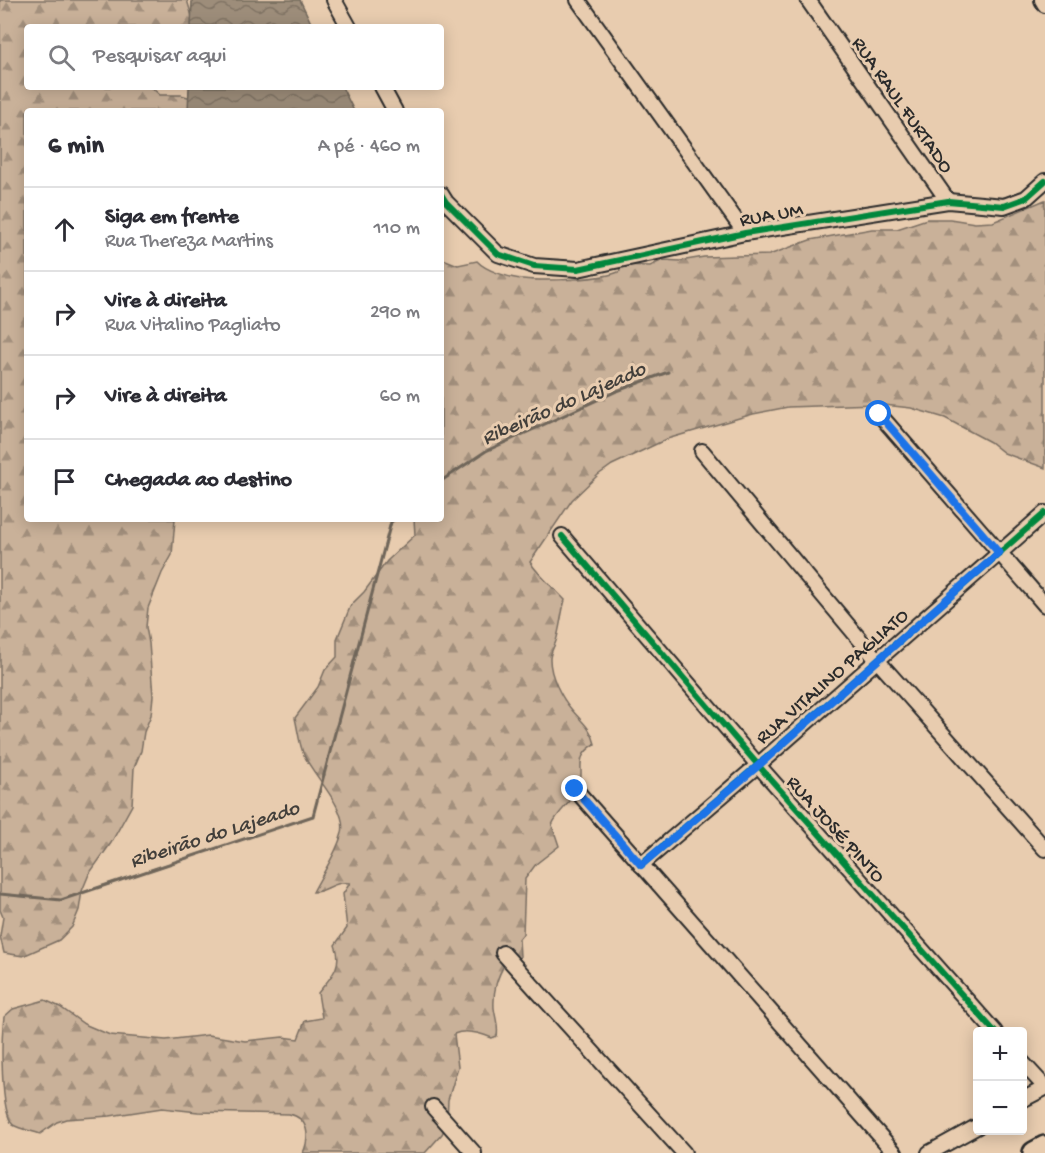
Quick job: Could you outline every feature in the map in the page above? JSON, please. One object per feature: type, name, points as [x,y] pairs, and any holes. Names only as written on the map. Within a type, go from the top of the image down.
[{"type":"highway","points":[[1034,1153],[1045,1147]]},
{"type":"street","points":[[334,0],[347,24]]},
{"type":"street","points":[[578,0],[745,233]]},
{"type":"street","name":"RUA RAUL FURTADO","points":[[808,0],[948,201]]},
{"type":"street","points":[[1041,0],[1045,5]]},
{"type":"street","points":[[384,90],[393,108]]},
{"type":"street","name":"RUA UM","points":[[444,199],[498,254],[534,267],[578,269],[745,233],[948,201],[1004,206],[1026,198],[1045,181]]},
{"type":"street","points":[[879,414],[1045,605]]},
{"type":"street","points":[[702,451],[877,660],[1045,849]]},
{"type":"street","name":"RUA VITALINO PAGLIATO","points":[[641,865],[759,765],[1045,513]]},
{"type":"street","name":"RUA JOSÉ PINTO","points":[[562,536],[759,765],[991,1027]]},
{"type":"street","points":[[575,789],[895,1153]]},
{"type":"street","points":[[503,953],[684,1153]]},
{"type":"street","points":[[1027,1067],[1045,1088],[1027,1098]]},
{"type":"street","points":[[433,1107],[474,1153]]},
{"type":"street","points":[[928,1153],[973,1128]]},
{"type":"green space","points":[[0,0],[187,0],[192,16],[199,24],[24,24],[24,90],[154,90],[160,95],[181,95],[195,99],[198,108],[24,108],[24,522],[175,522],[172,555],[148,608],[146,627],[153,696],[151,715],[134,768],[132,805],[111,843],[89,874],[72,927],[59,940],[23,956],[4,953],[0,936],[3,917],[0,910]]},
{"type":"green space","points":[[1045,200],[1045,468],[1004,453],[990,442],[945,418],[911,408],[875,404],[788,407],[753,414],[667,439],[612,465],[572,500],[530,562],[565,600],[550,657],[550,666],[564,699],[589,730],[595,744],[588,749],[581,760],[578,790],[552,825],[559,846],[536,864],[525,879],[523,934],[519,939],[520,956],[518,963],[506,962],[495,989],[494,1008],[497,1036],[492,1038],[468,1032],[454,1034],[458,1067],[448,1100],[447,1123],[442,1134],[425,1153],[303,1153],[307,1141],[306,1129],[301,1120],[289,1114],[198,1112],[162,1108],[110,1116],[66,1119],[57,1122],[40,1134],[13,1125],[9,1117],[4,1091],[2,1042],[4,1017],[13,1009],[45,1000],[60,1007],[84,1024],[110,1035],[166,1040],[208,1035],[245,1041],[283,1037],[298,1039],[305,1021],[322,1018],[318,993],[337,965],[335,945],[347,928],[343,894],[350,883],[313,892],[336,849],[342,833],[342,823],[340,813],[329,792],[304,755],[295,718],[318,687],[325,670],[337,657],[337,639],[351,605],[364,592],[387,561],[415,535],[414,522],[444,522],[444,259],[458,265],[477,261],[492,271],[518,278],[544,280],[588,278],[620,271],[619,266],[650,266],[663,260],[769,255],[810,240],[872,229],[897,229],[927,219],[950,219],[975,223],[993,222]]},
{"type":"water","points":[[192,0],[300,0],[312,24],[191,24]]},
{"type":"water","points":[[189,90],[344,90],[352,108],[188,108]]},
{"type":"waterway","name":"Ribeirão do Lajeado","points":[[444,479],[486,451],[617,391],[668,372]]},
{"type":"waterway","name":"Ribeirão do Lajeado","points":[[0,894],[61,900],[313,816],[391,522]]},
{"type":"cycle path","points":[[444,199],[498,254],[534,266],[578,269],[745,233],[948,201],[1004,206],[1026,198],[1045,181]]},
{"type":"cycle path","points":[[641,865],[1045,513]]},
{"type":"cycle path","points":[[562,536],[758,765],[991,1027]]},
{"type":"route","points":[[575,789],[641,865],[759,765],[999,553],[879,414]]}]
